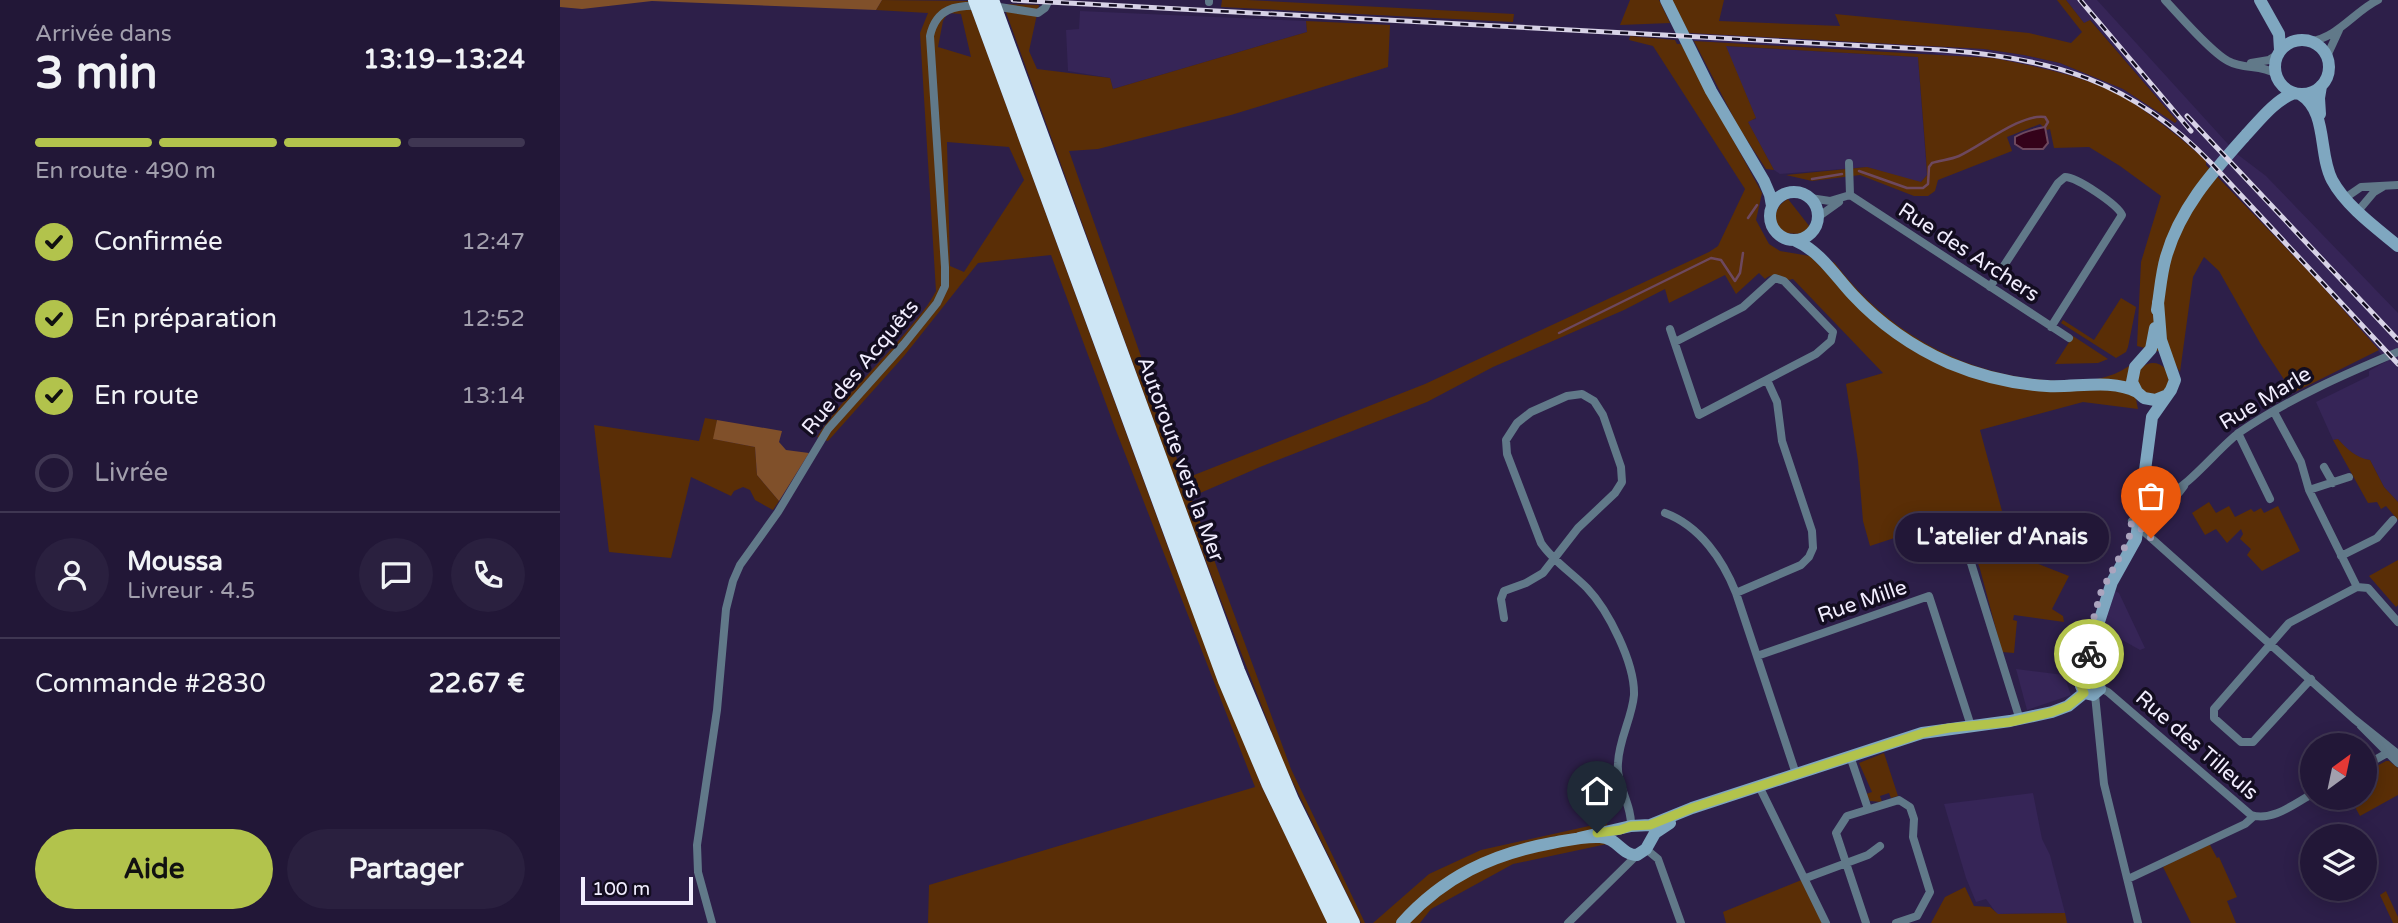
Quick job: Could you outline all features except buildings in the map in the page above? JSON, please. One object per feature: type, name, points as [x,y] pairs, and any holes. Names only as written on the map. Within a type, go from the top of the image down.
[{"type":"highway","points":[[986,7],[1221,668],[1269,783],[1336,923]]},
{"type":"highway","name":"Autoroute vers la Mer","points":[[986,7],[1237,671],[1291,800],[1352,923]]},
{"type":"main road","points":[[1666,0],[1719,106],[1756,165],[1773,186],[1786,193]]},
{"type":"main road","points":[[2260,0],[2279,34],[2278,53],[2274,64],[2277,77],[2274,100],[2262,118]]},
{"type":"main road","points":[[2094,386],[2118,380],[2139,362],[2152,346],[2165,258],[2184,211],[2204,183],[2262,118],[2285,97],[2313,92],[2321,86],[2329,72],[2327,56],[2321,47],[2280,24],[2266,0]]},
{"type":"main road","points":[[2278,53],[2290,42],[2306,40]]},
{"type":"main road","points":[[2277,77],[2315,108],[2328,171],[2334,184],[2398,245]]},
{"type":"main road","points":[[2321,86],[2319,109],[2328,152],[2348,195]]},
{"type":"main road","points":[[1756,165],[1772,206]]},
{"type":"main road","points":[[1832,271],[1817,245],[1816,208],[1810,198],[1798,192],[1786,193],[1772,206],[1769,217],[1774,230],[1783,238],[1796,240],[1810,249],[1883,323],[1918,347],[1948,362],[1989,377],[2017,383],[2125,387],[2155,400],[2167,395]]},
{"type":"main road","points":[[1796,240],[1807,237],[1816,223]]},
{"type":"main road","points":[[1402,923],[1444,884],[1483,862],[1517,851],[1632,826],[1650,825],[1704,804],[1923,733],[2020,720],[2060,710],[2079,700],[2092,687],[2093,649],[2100,617],[2117,572],[2133,545],[2152,417],[2175,380],[2161,340],[2158,302]]},
{"type":"main road","points":[[2139,362],[2157,357],[2170,365]]},
{"type":"main road","points":[[2139,362],[2132,380],[2146,413],[2140,486]]},
{"type":"main road","points":[[1579,838],[1612,839],[1628,854],[1644,849],[1659,830],[1704,804]]},
{"type":"main road","points":[[1621,848],[1619,837],[1632,826]]},
{"type":"main road","points":[[1632,826],[1647,833],[1644,849]]},
{"type":"street","name":"Rue des Acquêts","points":[[712,923],[698,872],[697,845],[717,710],[727,602],[734,578],[778,512],[824,434],[914,333],[937,303],[945,286],[929,46],[932,27],[941,14],[956,6],[1002,6],[1038,13],[1045,8],[1049,0]]},
{"type":"street","points":[[2165,0],[2219,53],[2234,64],[2262,67],[2277,77]]},
{"type":"street","points":[[2306,40],[2326,37],[2378,0]]},
{"type":"street","points":[[2327,56],[2333,40],[2346,22]]},
{"type":"street","points":[[2234,64],[2265,61],[2278,53]]},
{"type":"street","points":[[1849,163],[1850,195]]},
{"type":"street","points":[[1990,287],[2058,183],[2065,177],[2075,179],[2118,208],[2122,212],[2122,218],[2051,327]]},
{"type":"street","points":[[2348,195],[2367,186],[2398,184]]},
{"type":"street","points":[[2361,208],[2374,192],[2387,185]]},
{"type":"street","points":[[1810,198],[1827,201],[1850,195]]},
{"type":"street","points":[[1816,223],[1850,195]]},
{"type":"street","name":"Rue des Archers","points":[[1850,195],[2069,338]]},
{"type":"street","points":[[1670,329],[1699,415],[1820,351],[1831,341],[1833,335],[1830,328],[1781,279],[1770,280],[1743,307],[1675,342]]},
{"type":"street","name":"Rue Marle","points":[[2140,486],[2164,495],[2171,493],[2238,433],[2333,381],[2398,352]]},
{"type":"street","points":[[1737,593],[1801,565],[1813,548],[1812,531],[1782,441],[1777,402],[1767,380]]},
{"type":"street","points":[[1504,618],[1501,604],[1503,593],[1538,577],[1555,560],[1578,528],[1615,493],[1622,482],[1621,467],[1603,415],[1594,401],[1582,394],[1567,396],[1525,416],[1511,430],[1505,445],[1538,537],[1555,560],[1587,588],[1601,606],[1631,672],[1633,699],[1618,765],[1632,826]]},
{"type":"street","points":[[2274,412],[2303,467],[2309,490],[2357,587]]},
{"type":"street","points":[[2238,433],[2270,499]]},
{"type":"street","points":[[2324,467],[2333,483]]},
{"type":"street","points":[[2309,490],[2349,477]]},
{"type":"street","name":"Rue Marle","points":[[2138,501],[2169,501],[2178,495],[2188,480]]},
{"type":"street","points":[[1665,513],[1678,518],[1709,546],[1724,567],[1737,593],[1796,774]]},
{"type":"street","points":[[2341,556],[2377,538],[2393,520]]},
{"type":"street","points":[[2135,524],[2393,752],[2398,763]]},
{"type":"street","points":[[1966,547],[2020,720]]},
{"type":"street","points":[[2311,679],[2253,742],[2241,742],[2214,718],[2214,709],[2293,621],[2357,587],[2370,590],[2398,622]]},
{"type":"street","name":"Rue Mille","points":[[1756,656],[1929,596],[1970,726]]},
{"type":"street","points":[[2092,687],[2105,784],[2138,923]]},
{"type":"street","name":"Rue des Tilleuls","points":[[2092,687],[2108,692],[2235,804],[2254,816],[2274,815],[2300,801]]},
{"type":"street","points":[[2377,760],[2393,752]]},
{"type":"street","points":[[1850,757],[1868,808]]},
{"type":"street","points":[[1759,786],[1826,923]]},
{"type":"street","points":[[1866,923],[1835,835],[1845,818],[1868,808],[1901,800],[1910,807],[1913,816],[1913,837],[1930,894],[1917,916],[1896,923]]},
{"type":"street","points":[[2128,879],[2245,824],[2254,816]]},
{"type":"street","points":[[1806,878],[1868,855],[1880,846]]},
{"type":"street","points":[[1614,878],[1620,866],[1621,848]]},
{"type":"street","points":[[1568,923],[1644,849],[1658,859],[1681,923]]},
{"type":"shaded area","points":[[560,0],[882,0],[876,10],[652,1],[582,9],[560,7]]},
{"type":"shaded area","points":[[882,0],[968,1],[1173,561],[1261,785],[1328,923],[928,923],[929,885],[1255,787],[1115,428],[1051,255],[978,263],[904,356],[828,441],[817,437],[838,408],[921,314],[936,291],[920,33],[928,13],[876,10]],"holes":[[[948,13],[961,14],[971,57],[938,47],[943,21]],[[947,142],[1009,147],[1024,180],[964,272],[950,266]]]},
{"type":"shaded area","points":[[1222,0],[1514,14],[1513,22],[1221,7]]},
{"type":"shaded area","points":[[1630,0],[1659,0],[1670,23],[1620,25]]},
{"type":"shaded area","points":[[1672,0],[1724,0],[1719,21],[1840,26],[1835,14],[2029,33],[2071,43],[2082,32],[2057,0],[2066,0],[2084,23],[2090,20],[2177,121],[2175,123],[2123,89],[2060,63],[1984,49],[1689,33]]},
{"type":"shaded area","points":[[2066,0],[2097,0],[2237,154],[2266,176],[2398,313],[2398,502],[2384,487],[2370,460],[2362,459],[2347,450],[2338,439],[2333,440],[2316,402],[2369,376],[2369,371],[2387,361],[2314,277],[2182,138],[2135,104],[1934,53],[1694,41],[1689,33],[1984,49],[2024,55],[2060,63],[2123,89],[2175,123],[2177,121],[2091,20],[2084,23]]},
{"type":"shaded area","points":[[1003,4],[1039,5],[1029,51],[1037,69],[1110,78],[1113,89],[1307,32],[1306,21],[1390,25],[1388,67],[1231,115],[1098,149],[1069,151],[1184,479],[1425,384],[1718,246],[1745,189],[1653,46],[1629,40],[1630,36],[1675,40],[1677,44],[1681,44],[1762,193],[1756,220],[1769,244],[1780,251],[1810,256],[1823,269],[1834,262],[1855,288],[1879,310],[1932,347],[1961,361],[2024,378],[2057,381],[2094,380],[2129,366],[2138,409],[2083,402],[1980,430],[2015,559],[2028,560],[2069,576],[2052,609],[2063,616],[2064,622],[2014,615],[2013,620],[2017,621],[2014,653],[2002,652],[1980,569],[1961,516],[1870,546],[1863,521],[1858,461],[1846,384],[1883,373],[1793,279],[1773,275],[1765,279],[1759,273],[1736,294],[1725,275],[1669,303],[1665,289],[1624,310],[1493,367],[1427,402],[1191,497],[1291,769],[1365,923],[1361,923],[1284,764],[1183,502]]},
{"type":"shaded area","points":[[1080,11],[1306,21],[1307,32],[1113,89],[1110,78],[1068,71],[1066,30],[1079,29]]},
{"type":"shaded area","points":[[1694,41],[1992,58],[2066,74],[2103,87],[2135,104],[2172,131],[2206,161],[2206,165],[2314,277],[2379,350],[2293,393],[2260,343],[2219,271],[2204,257],[2193,277],[2180,372],[2169,354],[2137,346],[2141,262],[2161,196],[2120,166],[2089,147],[2054,148],[2050,129],[2047,130],[2040,124],[2007,137],[2012,151],[1938,180],[1935,191],[1928,196],[1914,196],[1860,175],[1812,181],[1786,175],[1867,167],[1921,182],[1927,175],[1918,57],[1726,46],[1756,118],[1748,122],[1774,170],[1766,169],[1739,128]]},
{"type":"shaded area","points":[[1725,46],[1918,57],[1927,175],[1921,182],[1916,182],[1867,167],[1780,174],[1774,170],[1747,121],[1756,119]]},
{"type":"shaded area","points":[[2045,127],[2048,143],[2043,149],[2023,149],[2015,144],[2015,137]]},
{"type":"shaded area","points":[[1788,199],[1810,227],[1801,234],[1785,233],[1777,225],[1779,206]]},
{"type":"shaded area","points":[[2121,298],[2136,307],[2128,347],[2126,352],[2116,358],[2061,323],[2063,320],[2094,340]]},
{"type":"shaded area","points":[[2073,336],[2108,359],[2098,363],[2055,364]]},
{"type":"shaded area","points":[[2153,363],[2164,368],[2169,379],[2164,390],[2153,395],[2142,390],[2137,379],[2142,368]]},
{"type":"shaded area","points":[[705,418],[717,420],[714,439],[755,447],[757,475],[779,501],[773,510],[755,500],[750,490],[743,487],[734,491],[731,496],[691,477],[671,558],[609,552],[594,425],[699,441]]},
{"type":"shaded area","points":[[717,420],[782,431],[779,442],[786,450],[809,453],[779,501],[757,475],[755,447],[713,439]]},
{"type":"shaded area","points":[[2338,439],[2348,450],[2370,460],[2384,487],[2398,502],[2398,520],[2386,506],[2381,509],[2377,502],[2368,503],[2333,440]]},
{"type":"shaded area","points":[[2209,502],[2216,513],[2229,506],[2235,517],[2251,509],[2254,512],[2261,508],[2264,513],[2278,506],[2300,551],[2262,571],[2247,555],[2251,549],[2240,539],[2243,534],[2241,529],[2227,543],[2216,529],[2205,535],[2192,513]]},
{"type":"shaded area","points":[[2398,560],[2398,605],[2396,607],[2369,576]]},
{"type":"shaded area","points":[[2115,591],[2119,593],[2145,648],[2140,650],[2103,629]]},
{"type":"shaded area","points":[[2016,669],[2064,675],[2071,695],[2027,710]]},
{"type":"shaded area","points":[[1884,753],[1898,796],[1891,798],[1889,793],[1880,796],[1882,802],[1870,801],[1866,794],[1872,792],[1859,763]]},
{"type":"shaded area","points":[[2389,761],[2398,768],[2398,795],[2377,807],[2377,766]]},
{"type":"shaded area","points":[[2033,793],[2042,839],[2050,855],[2065,913],[1997,914],[1986,899],[1976,902],[1944,804]]},
{"type":"shaded area","points":[[2357,810],[2371,810],[2360,816]]},
{"type":"shaded area","points":[[1607,822],[1607,844],[1513,864],[1431,909],[1420,923],[1373,923],[1429,874],[1481,850]]},
{"type":"shaded area","points":[[2209,843],[2217,858],[2219,857],[2237,897],[2227,901],[2236,923],[2191,923],[2163,867]]},
{"type":"shaded area","points":[[1804,879],[1824,923],[1726,923],[1723,912]]},
{"type":"shaded area","points":[[1965,887],[1974,906],[1990,907],[1998,914],[2065,913],[2067,923],[1931,923],[1945,897]]},
{"type":"shaded area","points":[[2386,891],[2398,917],[2398,923],[2393,923],[2380,895]]},
{"type":"waterway","points":[[1859,171],[1907,188],[1923,188],[1928,184],[1929,167],[1932,163],[1959,156],[2025,120],[2045,117],[2048,122],[2045,127]]},
{"type":"waterway","points":[[1812,179],[1842,174]]},
{"type":"waterway","points":[[1748,218],[1757,205]]},
{"type":"waterway","points":[[1559,333],[1711,258],[1721,260],[1735,281],[1740,273],[1743,253]]},
{"type":"railway","points":[[1013,0],[1942,50],[2020,60],[2055,68],[2120,93],[2181,135],[2211,163],[2398,364]]},
{"type":"railway","points":[[2080,0],[2191,131]]},
{"type":"railway","points":[[2187,116],[2398,340]]},
{"type":"way so far","points":[[2089,654],[2098,600],[2129,539],[2137,486],[2143,487],[2138,526],[2151,538]]},
{"type":"place","name":"L'atelier d'Anais","points":[[2151,538]]},
{"type":"route","points":[[1597,833],[1650,825],[1682,811],[1923,733],[2031,718],[2060,710],[2079,700],[2084,693],[2081,686],[2089,673],[2089,654]]}]
